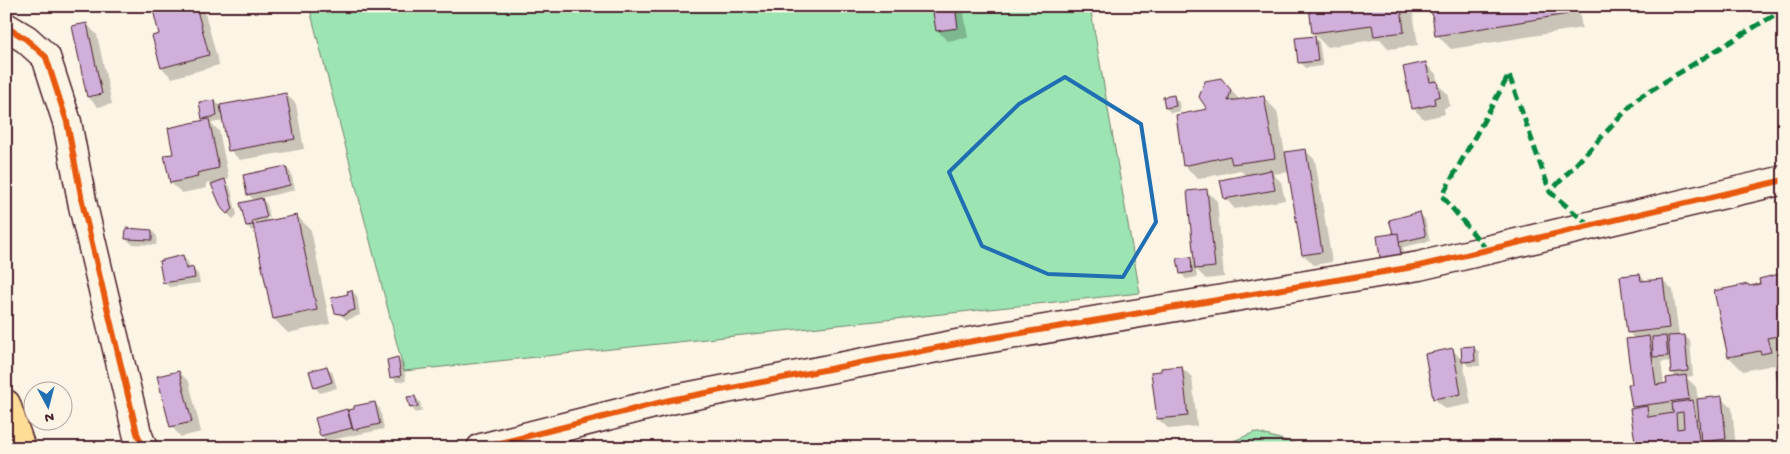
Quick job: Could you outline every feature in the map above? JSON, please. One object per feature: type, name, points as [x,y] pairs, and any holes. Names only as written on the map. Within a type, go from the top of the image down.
[{"type":"highway","points":[[6,404],[21,448]]},
{"type":"street","points":[[6,27],[26,38],[46,57],[67,122],[83,206],[137,433],[144,448]]},
{"type":"street","points":[[481,448],[670,400],[923,350],[1418,266],[1784,180]]},
{"type":"highlighted area","points":[[1065,77],[1141,124],[1156,222],[1123,277],[1048,274],[982,246],[949,172],[1019,104]]},
{"type":"green space","points":[[309,6],[1090,6],[1140,293],[404,371]]},
{"type":"green space","points":[[1255,432],[1312,448],[1217,448]]},
{"type":"building","points":[[152,6],[196,6],[209,55],[161,68],[152,36],[159,34]]},
{"type":"building","points":[[932,6],[955,6],[958,28],[936,31]]},
{"type":"building","points":[[1309,6],[1401,6],[1404,32],[1374,36],[1372,25],[1312,33]]},
{"type":"building","points":[[1431,6],[1567,6],[1568,14],[1435,36]]},
{"type":"building","points":[[87,23],[102,94],[87,97],[72,26]]},
{"type":"building","points":[[1315,36],[1318,61],[1298,63],[1295,38]]},
{"type":"building","points":[[1426,62],[1430,82],[1437,81],[1440,96],[1434,98],[1435,104],[1412,109],[1403,67]]},
{"type":"building","points":[[1221,78],[1231,90],[1228,101],[1264,96],[1275,158],[1232,164],[1230,156],[1183,166],[1176,115],[1207,109],[1199,97],[1205,81]]},
{"type":"building","points":[[286,93],[295,139],[228,151],[220,105]]},
{"type":"building","points":[[1174,95],[1176,106],[1165,108],[1163,97]]},
{"type":"building","points":[[215,100],[217,116],[202,119],[199,102]]},
{"type":"building","points":[[209,119],[219,168],[197,173],[198,177],[170,183],[164,155],[173,154],[168,128]]},
{"type":"building","points":[[1306,149],[1322,252],[1302,255],[1285,152]]},
{"type":"building","points":[[286,166],[290,185],[247,195],[243,175]]},
{"type":"building","points":[[1271,170],[1275,190],[1224,199],[1220,180]]},
{"type":"building","points":[[225,179],[233,209],[227,214],[222,209],[211,184]]},
{"type":"building","points":[[1207,189],[1215,267],[1195,269],[1187,191]]},
{"type":"building","points":[[262,198],[267,217],[252,221],[253,225],[246,226],[240,203]]},
{"type":"building","points":[[1420,212],[1426,236],[1396,243],[1389,220]]},
{"type":"building","points":[[297,215],[317,310],[273,319],[253,224]]},
{"type":"building","points":[[126,228],[152,230],[152,240],[125,239]]},
{"type":"building","points":[[1398,233],[1401,255],[1380,258],[1377,236]]},
{"type":"building","points":[[183,255],[186,269],[193,267],[195,278],[163,283],[159,261]]},
{"type":"building","points":[[1191,257],[1192,272],[1180,274],[1177,258]]},
{"type":"building","points":[[1640,274],[1641,281],[1663,279],[1669,328],[1627,333],[1620,276]]},
{"type":"building","points":[[1779,274],[1784,300],[1784,335],[1767,338],[1771,352],[1761,354],[1760,351],[1728,357],[1714,291],[1748,284],[1749,286],[1760,284],[1759,279]]},
{"type":"building","points":[[352,290],[355,310],[347,312],[345,315],[335,313],[331,298],[348,294],[347,291]]},
{"type":"building","points":[[1685,335],[1688,371],[1671,373],[1668,336]]},
{"type":"building","points":[[1649,336],[1656,385],[1667,383],[1666,378],[1686,375],[1689,399],[1632,407],[1628,384],[1632,384],[1626,339]]},
{"type":"building","points":[[1666,336],[1668,356],[1653,357],[1652,337]]},
{"type":"building","points":[[1474,346],[1475,361],[1462,362],[1461,347]]},
{"type":"building","points":[[1453,348],[1461,394],[1433,399],[1425,354]]},
{"type":"building","points":[[398,357],[401,376],[390,378],[387,360]]},
{"type":"building","points":[[1784,365],[1784,392],[1779,392],[1776,366]]},
{"type":"building","points":[[327,366],[332,382],[314,388],[309,371]]},
{"type":"building","points":[[1182,366],[1188,416],[1157,419],[1151,372],[1161,371],[1161,368]]},
{"type":"building","points":[[179,371],[192,422],[170,427],[157,376]]},
{"type":"building","points":[[415,396],[418,406],[410,408],[407,397]]},
{"type":"building","points":[[1722,396],[1726,439],[1701,442],[1697,399]]},
{"type":"building","points":[[1693,400],[1700,446],[1636,448],[1630,409],[1647,406],[1648,417],[1673,413],[1672,403]],"holes":[[[1683,412],[1684,428],[1677,429],[1676,413]]]},
{"type":"building","points":[[375,402],[380,424],[353,430],[348,410],[354,409],[354,406]]},
{"type":"building","points":[[347,409],[352,428],[320,436],[315,418]]},
{"type":"building","points":[[695,443],[696,448],[667,448],[667,446]]},
{"type":"marked path","points":[[1590,226],[1550,192],[1638,98],[1784,9]]},
{"type":"marked path","points":[[1487,250],[1442,196],[1509,75],[1550,192]]},
{"type":"cycle path","points":[[6,27],[26,39],[46,57],[67,122],[83,206],[137,433],[143,448]]},
{"type":"cycle path","points":[[481,448],[670,400],[962,343],[1419,266],[1784,180]]}]
